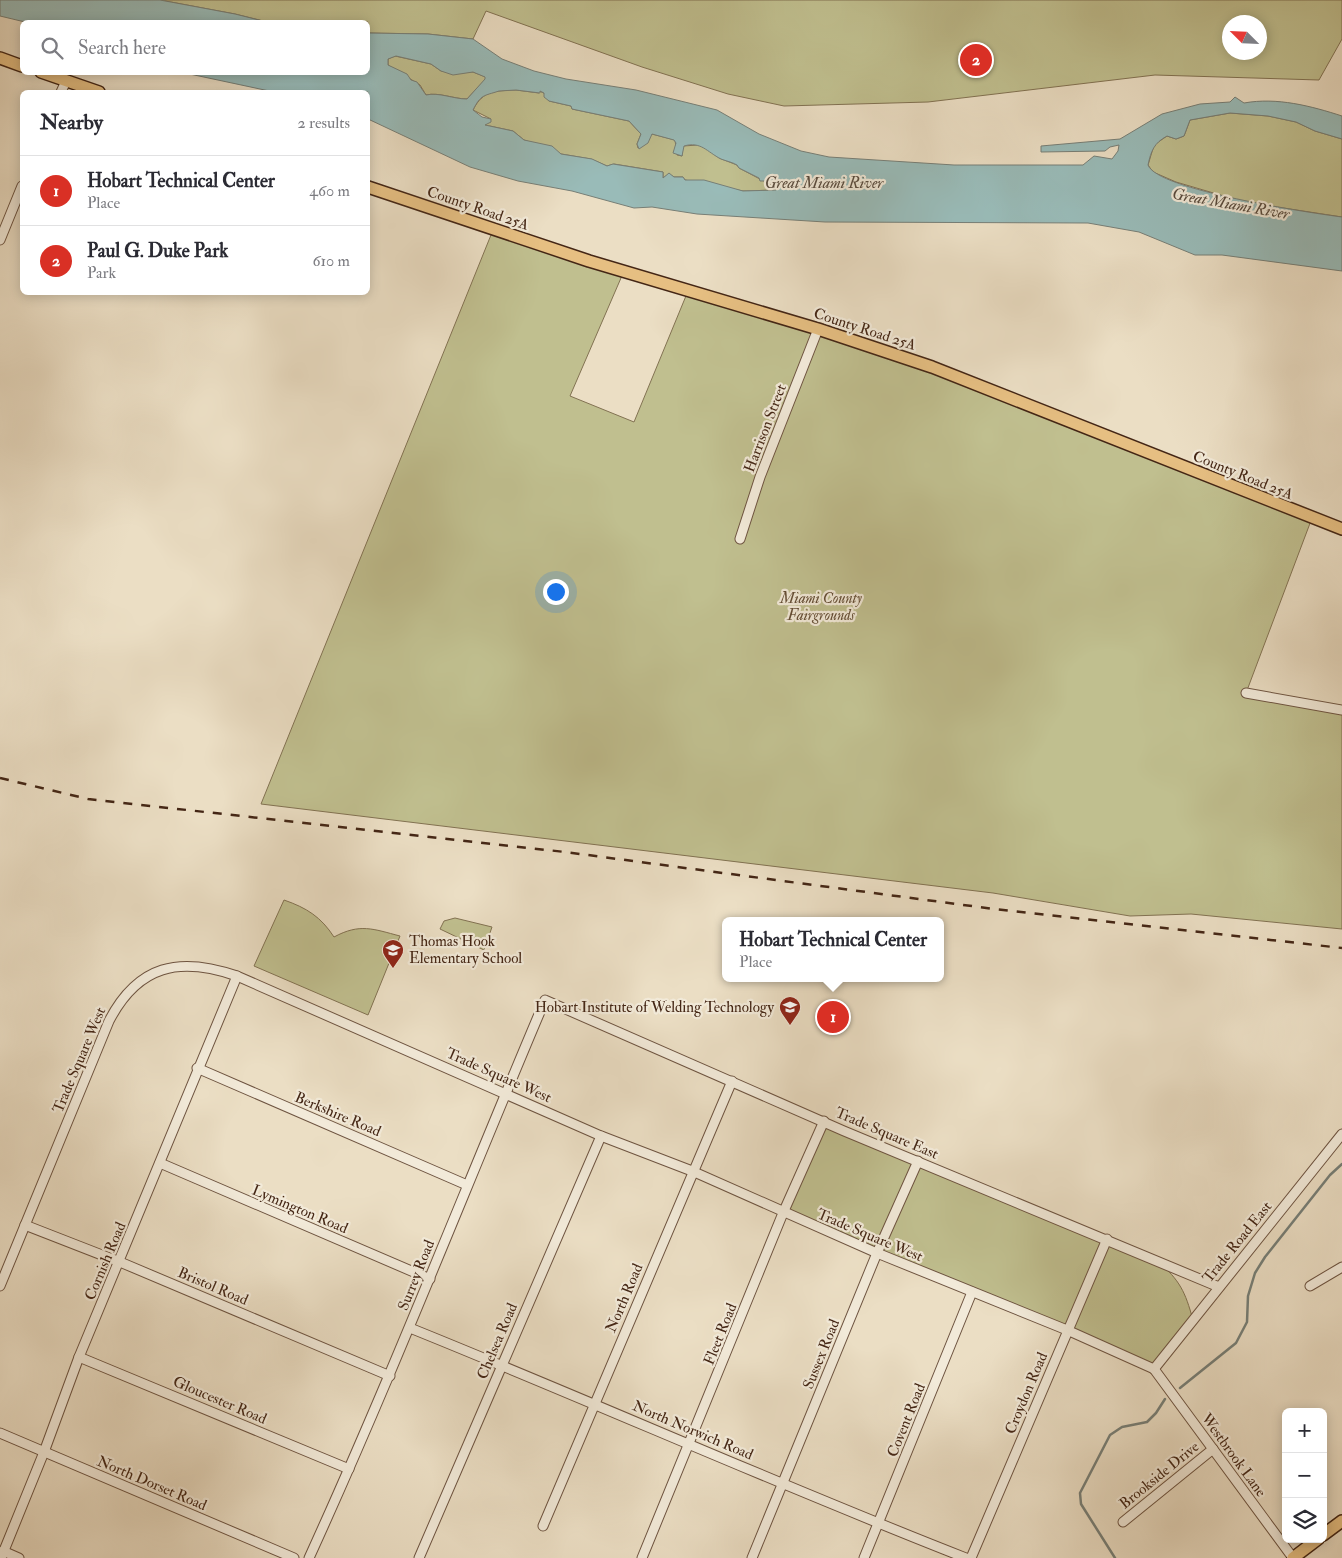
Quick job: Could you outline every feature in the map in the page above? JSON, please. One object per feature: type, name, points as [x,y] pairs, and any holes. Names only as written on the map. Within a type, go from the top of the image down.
[{"type":"main road","points":[[0,58],[20,65]]},
{"type":"main road","points":[[45,75],[64,87],[85,90]]},
{"type":"main road","name":"County Road 25A","points":[[370,187],[580,258],[818,328],[932,367],[1342,529]]},
{"type":"main road","points":[[1327,1532],[1342,1521]]},
{"type":"main road","points":[[1293,1558],[1313,1543]]},
{"type":"street","points":[[0,240],[20,191]]},
{"type":"street","name":"Harrison Street","points":[[740,539],[760,477],[818,328]]},
{"type":"street","points":[[1246,693],[1342,710]]},
{"type":"street","name":"Trade Square West","points":[[0,1286],[107,1027],[121,999],[142,979],[171,967],[195,965],[217,969],[237,976],[601,1136],[692,1171],[877,1253],[1067,1330],[1154,1368]]},
{"type":"street","name":"Cornish Road","points":[[2,1555],[80,1357],[237,976]]},
{"type":"street","name":"Surrey Road","points":[[308,1558],[390,1376],[467,1185],[545,1000]]},
{"type":"street","name":"Trade Square East","points":[[545,1000],[824,1121],[1219,1287]]},
{"type":"street","name":"Berkshire Road","points":[[198,1068],[467,1185]]},
{"type":"street","name":"North Road","points":[[543,1526],[692,1171],[732,1081]]},
{"type":"street","name":"Fleet Road","points":[[642,1558],[784,1213],[824,1121]]},
{"type":"street","name":"Trade Road East","points":[[1154,1368],[1342,1134]]},
{"type":"street","name":"Chelsea Road","points":[[419,1558],[601,1136]]},
{"type":"street","name":"Sussex Road","points":[[752,1558],[877,1253],[918,1161]]},
{"type":"street","name":"Lymington Road","points":[[160,1163],[430,1279]]},
{"type":"street","name":"Bristol Road","points":[[25,1225],[120,1262],[390,1376]]},
{"type":"street","name":"Croydon Road","points":[[971,1558],[1107,1239]]},
{"type":"street","points":[[1310,1286],[1342,1267]]},
{"type":"street","name":"Covent Road","points":[[864,1558],[972,1292]]},
{"type":"street","name":"North Norwich Road","points":[[410,1328],[595,1403],[879,1524],[966,1558]]},
{"type":"street","name":"Gloucester Road","points":[[80,1357],[349,1469]]},
{"type":"street","name":"Westbrook Lane","points":[[1154,1368],[1293,1558]]},
{"type":"street","name":"North Dorset Road","points":[[0,1433],[294,1558]]},
{"type":"street","name":"Brookside Drive","points":[[1123,1522],[1213,1449]]},
{"type":"street","points":[[2,1555],[19,1558]]},
{"type":"green space","points":[[160,0],[1342,0],[1342,39],[1319,80],[1155,75],[928,102],[784,106],[728,94],[642,67],[486,11],[473,39],[428,34],[370,33],[370,20],[259,20]]},
{"type":"green space","points":[[395,56],[431,64],[441,71],[473,72],[486,77],[467,99],[436,94],[426,95],[420,85],[388,65],[388,59]]},
{"type":"green space","points":[[516,90],[539,93],[539,91],[544,93],[549,101],[571,106],[572,109],[629,121],[641,134],[637,144],[638,148],[652,134],[675,140],[677,155],[682,156],[683,146],[698,145],[777,188],[776,190],[743,191],[685,180],[683,177],[674,177],[669,174],[663,178],[663,172],[614,164],[607,166],[591,159],[561,154],[524,140],[513,131],[485,125],[491,119],[473,110],[485,95],[496,91]]},
{"type":"green space","points":[[1230,113],[1268,116],[1296,122],[1315,131],[1342,139],[1342,217],[1244,202],[1176,182],[1153,172],[1148,165],[1154,145],[1167,136],[1176,139],[1184,136],[1190,120]]},
{"type":"green space","name":"Miami County Fairgrounds","points":[[493,230],[624,271],[570,396],[634,422],[688,291],[818,329],[1312,518],[1246,693],[1342,710],[1342,929],[1191,914],[1130,916],[993,893],[261,804]]},
{"type":"green space","points":[[284,900],[300,906],[313,914],[334,937],[359,929],[374,930],[400,936],[368,1015],[254,966]]},
{"type":"green space","points":[[455,918],[492,927],[484,950],[440,929],[444,921]]},
{"type":"green space","points":[[824,1121],[1158,1261],[1181,1287],[1193,1320],[1154,1369],[783,1213]]},
{"type":"water","points":[[0,0],[160,0],[259,20],[20,21],[0,16]]},
{"type":"water","name":"Great Miami River","points":[[370,33],[428,34],[473,39],[502,59],[534,71],[566,79],[636,90],[717,110],[759,134],[801,151],[829,157],[954,165],[1083,165],[1094,156],[1112,159],[1118,151],[1119,145],[1110,147],[1105,151],[1041,152],[1041,146],[1120,139],[1162,114],[1200,104],[1230,102],[1235,97],[1244,103],[1269,101],[1294,103],[1342,116],[1342,139],[1315,131],[1296,122],[1268,116],[1230,113],[1190,120],[1184,136],[1176,139],[1167,136],[1156,145],[1148,165],[1158,174],[1178,183],[1205,191],[1300,211],[1342,217],[1342,271],[1222,255],[1195,255],[1139,232],[1088,223],[825,222],[697,214],[652,207],[634,208],[572,191],[518,181],[470,167],[370,120],[370,90],[265,90],[194,75],[370,75]],"holes":[[[396,56],[431,64],[441,71],[453,75],[473,72],[485,77],[485,79],[467,99],[436,94],[426,95],[417,82],[411,80],[407,74],[388,65],[388,59]],[[516,90],[540,93],[540,91],[544,93],[544,97],[549,101],[571,106],[572,109],[629,121],[641,134],[637,144],[639,149],[648,143],[652,134],[674,140],[676,143],[673,153],[682,156],[684,146],[699,146],[721,159],[737,165],[739,168],[759,178],[760,181],[768,181],[777,187],[776,190],[743,191],[704,180],[685,180],[683,177],[674,177],[669,173],[663,178],[663,172],[613,164],[607,166],[592,159],[561,154],[552,146],[524,140],[513,131],[485,125],[491,122],[491,119],[482,117],[473,110],[483,96],[499,91]]]},
{"type":"waterway","points":[[1180,1388],[1236,1343],[1247,1322],[1248,1296],[1255,1273],[1265,1257],[1330,1175],[1342,1164]]},
{"type":"waterway","points":[[1115,1558],[1081,1504],[1080,1493],[1110,1435],[1122,1427],[1147,1422],[1156,1413],[1165,1399]]},
{"type":"railway","points":[[0,778],[88,799],[565,852],[994,909],[1342,948]]},
{"type":"place","name":"Paul G. Duke Park","points":[[976,60]]},
{"type":"place","name":"Thomas Hook Elementary School","points":[[393,969]]},
{"type":"place","name":"Hobart Technical Center","points":[[833,1017]]},
{"type":"place","name":"Hobart Institute of Welding Technology","points":[[790,1026]]}]
